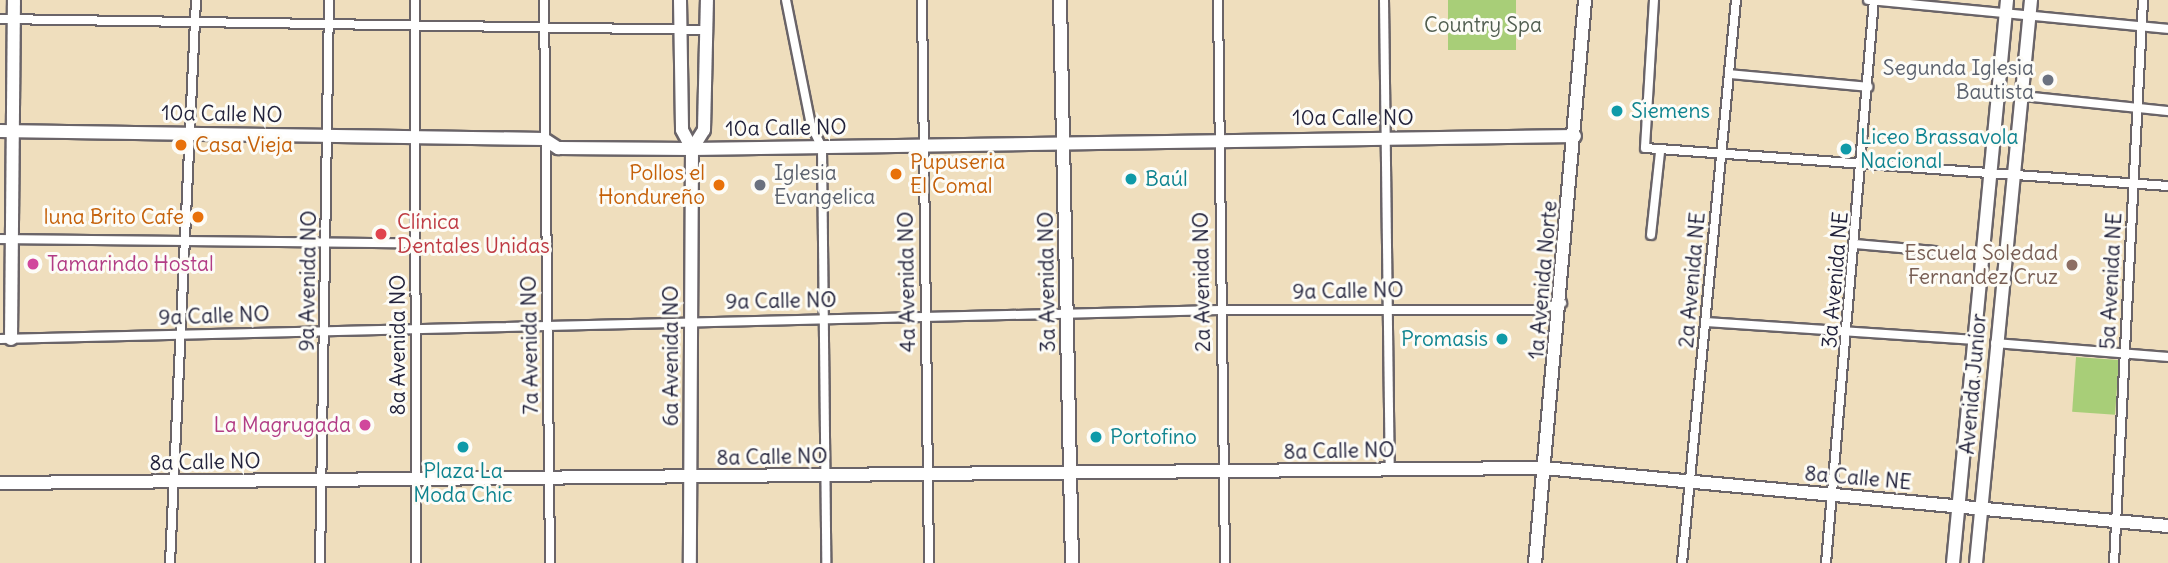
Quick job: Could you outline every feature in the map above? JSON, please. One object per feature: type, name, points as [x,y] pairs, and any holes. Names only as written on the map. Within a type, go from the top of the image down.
[{"type":"street","points":[[6,339],[7,19],[14,0]]},
{"type":"street","points":[[170,563],[196,0]]},
{"type":"street","name":"9a Avenida NO","points":[[320,563],[326,330],[329,0]]},
{"type":"street","name":"8a Avenida NO","points":[[415,0],[416,563]]},
{"type":"street","name":"7a Avenida NO","points":[[544,0],[550,563]]},
{"type":"street","name":"6a Avenida NO","points":[[680,0],[682,130],[692,149],[690,563]]},
{"type":"street","name":"6a Avenida NO","points":[[692,149],[704,130],[706,0]]},
{"type":"street","points":[[786,0],[811,125],[822,148],[826,317],[826,563]]},
{"type":"street","name":"4a Avenida NO","points":[[922,0],[929,563]]},
{"type":"street","name":"3a Avenida NO","points":[[1060,0],[1072,563]]},
{"type":"street","name":"2a Avenida NO","points":[[1217,0],[1224,563]]},
{"type":"street","points":[[1384,0],[1390,470]]},
{"type":"street","name":"1a Avenida Norte","points":[[1535,563],[1562,303],[1585,0]]},
{"type":"street","points":[[1654,0],[1641,139],[1645,148],[1660,152],[1721,152],[2168,186]]},
{"type":"street","name":"2a Avenida NE","points":[[1682,563],[1737,0]]},
{"type":"street","points":[[1868,0],[2031,6],[2142,27],[2168,29]]},
{"type":"street","name":"3a Avenida NE","points":[[1826,563],[1863,163],[1874,0]]},
{"type":"street","name":"5a Avenida NE","points":[[2114,563],[2143,0]]},
{"type":"street","name":"Avenida Junior","points":[[1953,563],[2007,6]]},
{"type":"street","name":"Avenida Junior","points":[[1976,563],[2031,6]]},
{"type":"street","points":[[7,19],[544,30],[706,30]]},
{"type":"street","points":[[1729,74],[1868,86]]},
{"type":"street","points":[[2022,96],[2168,111]]},
{"type":"street","name":"10a Calle NO","points":[[6,131],[544,139],[558,148],[692,149],[1217,138],[1575,136]]},
{"type":"street","points":[[1651,235],[1660,152]]},
{"type":"street","points":[[6,239],[415,243]]},
{"type":"street","points":[[1856,244],[1934,251]]},
{"type":"street","name":"9a Calle NO","points":[[6,339],[826,317],[1388,307],[1536,310],[1562,303]]},
{"type":"street","points":[[1706,322],[1975,340]]},
{"type":"street","points":[[1996,342],[2168,357]]},
{"type":"street","name":"8a Calle NO","points":[[0,483],[1544,468]]},
{"type":"street","name":"8a Calle NE","points":[[1544,468],[2168,526]]},
{"type":"green space","name":"Country Spa","points":[[1448,0],[1516,0],[1516,50],[1448,50]]},
{"type":"green space","points":[[2076,357],[2119,360],[2115,415],[2072,412]]},
{"type":"place","name":"Segunda Iglesia Bautista","points":[[2048,80]]},
{"type":"place","name":"Siemens","points":[[1617,111]]},
{"type":"place","name":"Casa Vieja","points":[[181,145]]},
{"type":"place","name":"Liceo Brassavola Nacional","points":[[1846,149]]},
{"type":"place","name":"Pupuseria El Comal","points":[[896,174]]},
{"type":"place","name":"Baúl","points":[[1131,179]]},
{"type":"place","name":"Pollos el Hondureño","points":[[719,185]]},
{"type":"place","name":"Iglesia Evangelica","points":[[760,185]]},
{"type":"place","name":"luna Brito Cafe","points":[[198,217]]},
{"type":"place","name":"Clínica Dentales Unidas","points":[[381,234]]},
{"type":"place","name":"Tamarindo Hostal","points":[[33,264]]},
{"type":"place","name":"Escuela Soledad Fernandez Cruz","points":[[2072,265]]},
{"type":"place","name":"Promasis","points":[[1502,339]]},
{"type":"place","name":"La Magrugada","points":[[365,425]]},
{"type":"place","name":"Portofino","points":[[1096,437]]},
{"type":"place","name":"Plaza La Moda Chic","points":[[463,447]]}]
